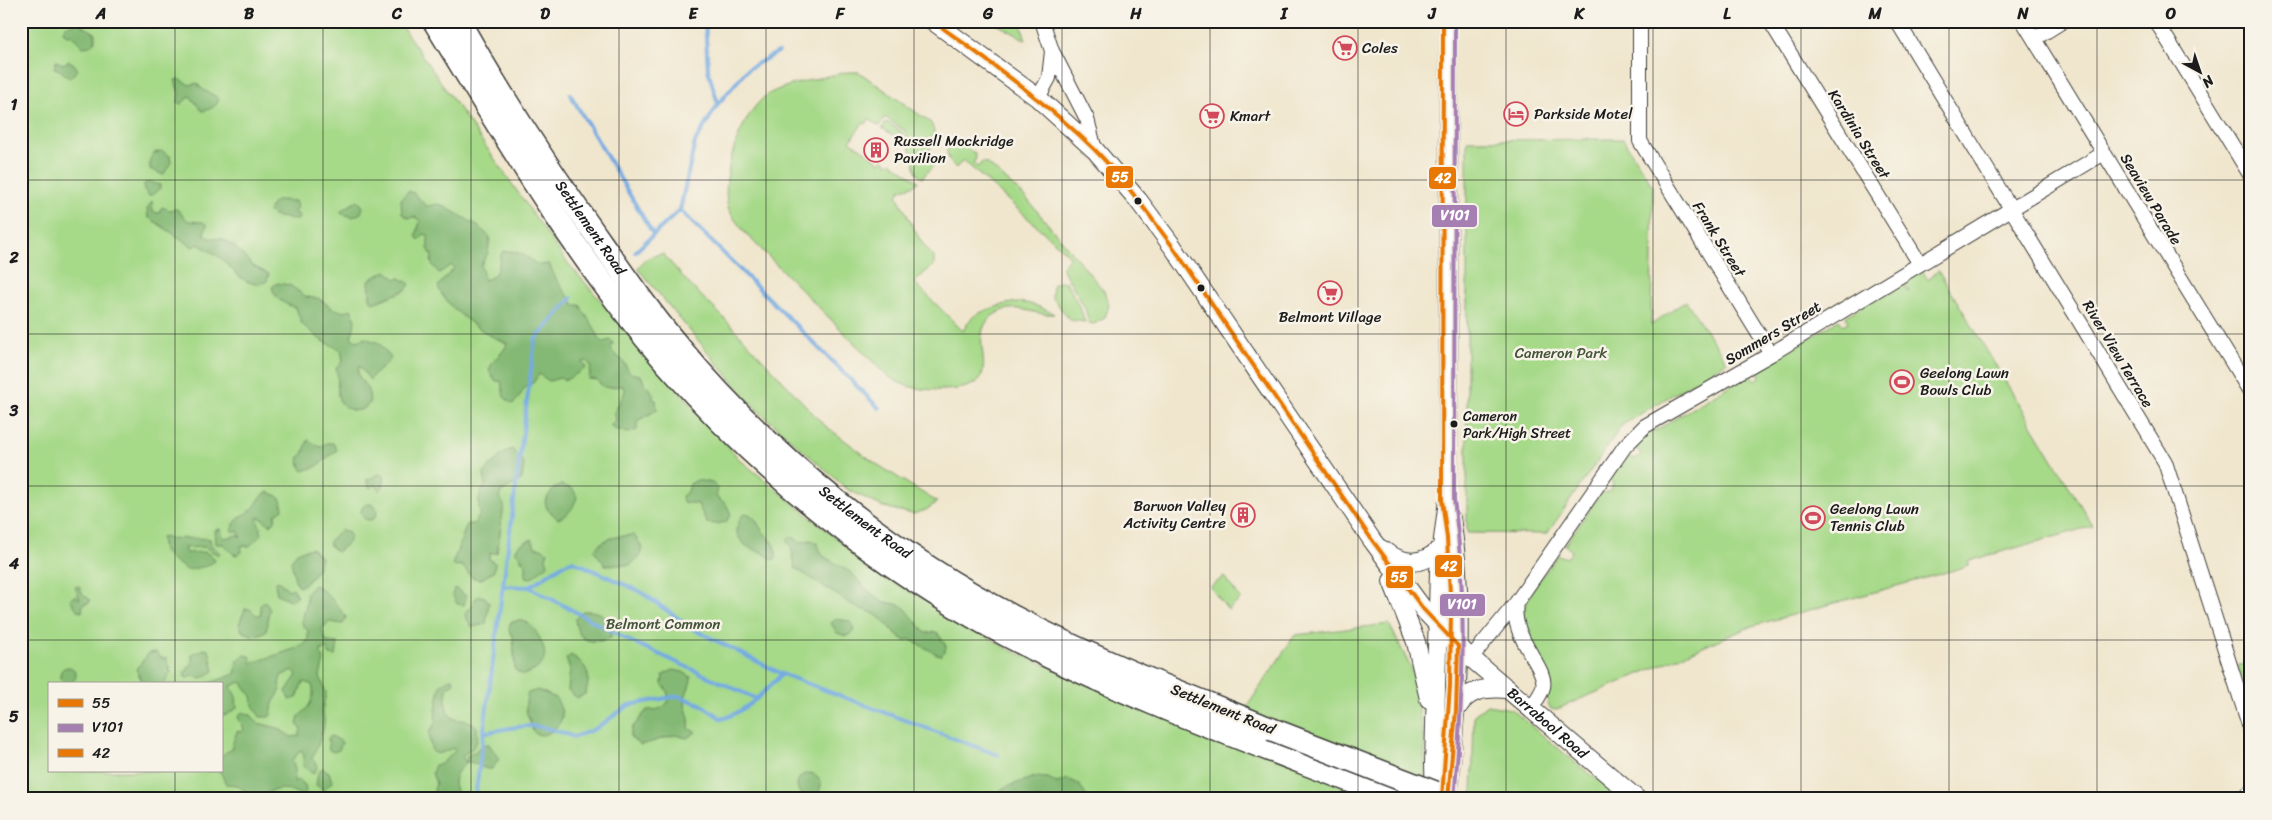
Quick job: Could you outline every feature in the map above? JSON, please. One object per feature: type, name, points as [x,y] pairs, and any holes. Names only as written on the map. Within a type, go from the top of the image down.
[{"type":"highway","name":"Settlement Road","points":[[434,21],[549,205],[609,291],[669,365],[731,430],[788,485],[877,555],[939,596],[1007,635],[1116,687],[1450,799]]},
{"type":"highway","name":"Settlement Road","points":[[459,21],[558,181],[619,269],[680,348],[748,421],[802,471],[890,540],[948,579],[1015,618],[1396,799]]},
{"type":"street","points":[[933,21],[1038,98],[1095,150],[1138,200],[1173,247],[1372,540],[1397,591],[1414,634],[1425,677],[1435,737]]},
{"type":"street","points":[[1042,21],[1052,51],[1087,118],[1095,150]]},
{"type":"street","points":[[1435,799],[1441,548],[1448,500],[1449,21]]},
{"type":"street","name":"Frank Street","points":[[1640,21],[1640,141],[1771,354]]},
{"type":"street","name":"Kardinia Street","points":[[1770,21],[1920,264]]},
{"type":"street","name":"River View Terrace","points":[[1897,21],[2165,462],[2251,731]]},
{"type":"street","name":"Seaview Parade","points":[[2023,21],[2251,393]]},
{"type":"street","points":[[2034,39],[2064,21]]},
{"type":"street","points":[[2156,21],[2251,176]]},
{"type":"street","points":[[1038,98],[1049,78],[1052,51]]},
{"type":"street","name":"Sommers Street","points":[[1472,658],[1516,603],[1625,446],[1645,426],[1771,354],[2104,153]]},
{"type":"street","points":[[1448,500],[1454,538],[1458,646],[1450,799]]},
{"type":"street","points":[[1372,540],[1388,554],[1414,562],[1426,559],[1441,548]]},
{"type":"street","name":"Barrabool Road","points":[[1372,540],[1438,627],[1637,799]]},
{"type":"street","points":[[1516,603],[1515,616],[1520,634],[1543,677],[1542,691],[1531,708]]},
{"type":"street","points":[[1456,710],[1462,700],[1476,691],[1490,688],[1508,689]]},
{"type":"street","points":[[2244,799],[2251,794]]},
{"type":"green space","name":"Belmont Common","points":[[21,21],[398,21],[566,261],[740,460],[879,573],[1010,650],[1224,741],[1295,635],[1389,624],[1412,670],[1424,742],[1426,799],[21,799]]},
{"type":"green space","points":[[991,21],[1020,21],[1026,40]]},
{"type":"green space","points":[[78,23],[95,33],[95,41],[90,46],[83,47],[73,36],[65,34],[63,31],[65,26]]},
{"type":"green space","points":[[56,61],[63,64],[69,61],[78,70],[69,78],[60,70],[54,68]]},
{"type":"green space","points":[[848,72],[859,72],[931,123],[934,131],[930,148],[933,166],[922,178],[917,174],[905,131],[885,117],[879,126],[869,119],[866,124],[863,123],[850,141],[881,163],[883,159],[889,164],[891,162],[918,181],[915,185],[900,190],[897,196],[917,235],[934,256],[934,265],[914,282],[963,331],[975,315],[1010,303],[1031,304],[1054,314],[1018,309],[1004,310],[997,313],[986,323],[982,335],[983,372],[977,381],[964,388],[939,390],[917,388],[898,382],[885,374],[747,235],[728,207],[726,194],[730,163],[741,130],[758,104],[767,95],[784,87]]},
{"type":"green space","points":[[179,79],[190,85],[197,83],[219,99],[218,102],[212,108],[202,111],[190,96],[181,104],[178,103],[179,93],[175,80]]},
{"type":"green space","points":[[887,122],[902,132],[905,143],[882,128]]},
{"type":"green space","name":"Cameron Park","points":[[1623,139],[1653,187],[1651,325],[1686,301],[1727,362],[1622,425],[1547,534],[1467,533],[1467,140]]},
{"type":"green space","points":[[949,140],[956,140],[975,154],[976,159],[973,163],[978,167],[982,162],[987,163],[1026,198],[1104,291],[1109,305],[1105,318],[1094,324],[1089,323],[1085,308],[1062,268],[1070,256],[963,160],[956,168],[948,156]]},
{"type":"green space","points":[[162,151],[170,156],[171,163],[163,175],[150,169],[150,159],[154,153]]},
{"type":"green space","points":[[150,182],[160,185],[160,187],[158,191],[149,196],[144,190],[144,184]]},
{"type":"green space","points":[[408,191],[414,193],[426,206],[440,204],[475,224],[490,237],[488,253],[481,265],[484,280],[495,273],[502,252],[517,252],[538,265],[549,264],[574,305],[580,305],[596,330],[599,339],[603,342],[611,340],[613,344],[611,347],[615,355],[622,360],[630,372],[641,375],[645,386],[649,387],[654,396],[652,399],[656,400],[657,410],[637,421],[637,430],[628,433],[612,428],[611,424],[616,420],[614,413],[625,392],[623,386],[608,388],[597,380],[589,379],[591,366],[587,361],[582,362],[586,368],[566,380],[560,378],[549,381],[539,374],[533,383],[524,389],[518,399],[512,404],[504,397],[501,381],[496,381],[489,371],[507,343],[498,340],[467,320],[448,303],[442,294],[438,286],[454,268],[451,265],[439,273],[431,263],[432,256],[428,248],[428,235],[425,234],[419,240],[416,236],[420,221],[415,217],[409,218],[402,214],[401,199]]},
{"type":"green space","points":[[278,200],[295,201],[298,208],[294,212],[299,215],[298,220],[273,216],[269,212],[272,204]]},
{"type":"green space","points":[[358,200],[363,207],[361,213],[353,217],[342,214],[341,211]]},
{"type":"green space","points":[[152,201],[153,212],[159,213],[162,207],[169,210],[177,209],[188,221],[203,222],[207,225],[204,234],[209,238],[223,239],[235,247],[253,266],[269,274],[267,281],[255,284],[243,279],[222,259],[198,244],[193,247],[148,217],[147,209]]},
{"type":"green space","points":[[663,254],[690,285],[724,318],[823,424],[875,463],[937,502],[926,510],[913,514],[883,507],[847,489],[754,407],[638,269],[648,258]]},
{"type":"green space","name":"Geelong Lawn Tennis Club","points":[[1922,270],[1928,280],[1938,270],[2093,526],[1969,561],[1968,565],[1954,570],[1752,626],[1557,709],[1553,710],[1549,707],[1547,698],[1550,682],[1548,673],[1528,642],[1523,626],[1526,604],[1537,583],[1558,555],[1567,558],[1572,551],[1565,545],[1601,493],[1609,492],[1613,485],[1611,479],[1626,458],[1636,459],[1641,454],[1636,448],[1638,443],[1648,435],[1749,374],[1755,380],[1760,377],[1758,369],[1839,320],[1843,325],[1848,322],[1846,316],[1902,282],[1908,292],[1904,282]]},
{"type":"green space","points":[[386,271],[396,279],[400,278],[410,284],[406,290],[373,303],[370,298],[369,280]]},
{"type":"green space","points":[[1066,282],[1081,310],[1085,322],[1070,320],[1052,297],[1053,284]]},
{"type":"green space","points":[[277,283],[290,285],[306,297],[318,298],[332,308],[344,312],[351,309],[355,323],[351,337],[356,341],[365,338],[379,343],[391,358],[370,380],[359,366],[358,373],[368,390],[370,403],[361,410],[352,410],[343,406],[338,396],[336,368],[343,361],[341,350],[321,340],[302,324],[296,308],[284,303],[275,295],[272,287]]},
{"type":"green space","points":[[308,440],[321,447],[326,443],[333,443],[337,450],[316,467],[303,471],[298,458],[303,454]]},
{"type":"green space","points":[[512,449],[524,463],[522,479],[501,492],[499,497],[504,505],[497,553],[490,553],[489,559],[495,563],[494,571],[480,580],[472,577],[462,566],[452,565],[467,524],[474,524],[480,514],[479,499],[485,486],[484,473],[501,456]]},
{"type":"green space","points":[[377,474],[385,476],[383,487],[379,491],[377,486],[374,485],[370,488],[367,483],[367,479]]},
{"type":"green space","points":[[697,480],[712,483],[718,488],[716,497],[726,504],[731,514],[726,522],[707,523],[698,504],[683,502],[682,496],[688,491],[690,484]]},
{"type":"green space","points":[[561,485],[573,489],[577,497],[570,510],[558,519],[547,509],[545,501],[553,489]]},
{"type":"green space","points":[[268,492],[278,496],[283,509],[276,514],[275,521],[270,525],[261,518],[257,518],[262,534],[250,546],[241,546],[242,552],[237,555],[233,554],[223,544],[216,544],[215,530],[220,529],[224,538],[238,535],[241,538],[238,531],[234,532],[232,530],[235,523]]},
{"type":"green space","points":[[369,504],[375,506],[377,512],[375,518],[369,520],[363,518],[361,512],[363,506]]},
{"type":"green space","points":[[746,513],[755,519],[762,531],[772,542],[776,551],[776,559],[771,559],[747,546],[739,538],[736,530],[741,517]]},
{"type":"green space","points":[[341,530],[347,531],[351,537],[347,544],[337,552],[330,546],[329,541]]},
{"type":"green space","points":[[634,535],[642,547],[640,557],[630,565],[605,565],[594,550],[607,540]]},
{"type":"green space","points":[[791,536],[800,542],[811,540],[817,543],[823,556],[852,573],[866,589],[882,601],[900,605],[906,609],[925,633],[937,632],[946,646],[945,651],[941,655],[937,654],[909,639],[905,641],[873,613],[859,609],[795,568],[791,546],[787,541]]},
{"type":"green space","points":[[161,538],[210,539],[211,545],[220,553],[218,555],[205,547],[184,548],[186,553],[206,552],[215,561],[207,566],[187,570],[163,551]]},
{"type":"green space","points":[[532,539],[535,547],[548,552],[546,557],[548,565],[531,578],[526,577],[526,565],[515,552],[519,545]]},
{"type":"green space","points":[[312,548],[321,557],[319,566],[306,583],[299,587],[295,580],[291,561],[297,552]]},
{"type":"green space","points":[[1224,577],[1241,599],[1228,610],[1210,587]]},
{"type":"green space","points":[[278,581],[289,590],[293,588],[297,596],[292,601],[277,594],[275,583]]},
{"type":"green space","points":[[314,585],[318,587],[327,594],[346,617],[343,624],[329,622],[322,628],[327,642],[338,643],[336,656],[330,655],[326,649],[321,650],[324,660],[320,676],[326,693],[322,711],[324,716],[323,728],[312,759],[317,764],[317,768],[313,774],[303,766],[304,756],[301,750],[292,760],[295,770],[294,782],[299,780],[305,785],[306,792],[300,795],[285,789],[268,792],[268,799],[244,799],[249,793],[236,785],[226,784],[220,772],[222,772],[222,755],[231,749],[237,731],[242,732],[244,729],[238,717],[242,712],[251,715],[258,723],[278,728],[291,737],[299,736],[301,729],[297,724],[299,716],[311,702],[313,694],[312,685],[305,682],[302,684],[297,698],[289,700],[286,691],[297,675],[293,670],[281,676],[279,684],[281,690],[273,703],[271,715],[269,717],[260,717],[253,705],[252,696],[241,682],[231,686],[236,697],[237,708],[227,715],[222,715],[222,682],[213,682],[235,674],[238,660],[243,655],[250,656],[252,663],[294,649],[308,641],[308,631],[302,624],[307,601],[306,594]]},
{"type":"green space","points":[[79,586],[82,593],[90,600],[89,603],[83,604],[82,612],[78,611],[70,599],[75,596],[80,599],[75,587]]},
{"type":"green space","points":[[455,588],[466,596],[464,605],[457,604],[452,594]]},
{"type":"green space","points":[[480,596],[485,597],[489,603],[486,624],[472,627],[465,615],[475,599]]},
{"type":"green space","points":[[266,602],[270,610],[265,632],[254,636],[242,631],[239,624],[245,609],[250,609],[256,615],[261,615],[260,605]]},
{"type":"green space","points":[[583,611],[601,614],[607,620],[611,638],[592,641],[582,637],[576,627],[575,619]]},
{"type":"green space","points":[[836,619],[849,621],[854,626],[853,632],[847,636],[837,633],[831,623]]},
{"type":"green space","points":[[519,620],[526,622],[533,628],[542,644],[545,656],[541,665],[523,675],[515,670],[513,636],[509,631],[510,623]]},
{"type":"green space","points":[[204,649],[209,650],[214,671],[202,678],[194,676],[186,678],[184,674],[192,663],[192,654]]},
{"type":"green space","points":[[156,652],[161,658],[166,658],[171,672],[165,682],[142,682],[136,669],[149,653]]},
{"type":"green space","points":[[571,655],[585,667],[588,676],[585,694],[577,698],[568,690],[570,669],[566,659]]},
{"type":"green space","points":[[2251,664],[2251,684],[2246,685],[2237,665]]},
{"type":"green space","points":[[68,667],[75,672],[75,678],[71,682],[65,682],[60,675]]},
{"type":"green space","points":[[673,670],[683,672],[691,677],[685,705],[689,729],[696,732],[687,738],[675,735],[641,745],[630,737],[632,728],[647,710],[660,709],[665,706],[669,700],[667,690],[662,684],[663,675]]},
{"type":"green space","points":[[450,679],[454,679],[453,684],[448,686],[447,691],[446,706],[448,711],[454,718],[468,721],[477,727],[477,742],[474,747],[462,756],[466,763],[455,776],[454,784],[457,793],[455,799],[443,799],[436,796],[434,790],[436,784],[432,773],[435,765],[441,764],[455,751],[453,748],[441,753],[434,752],[429,732],[437,721],[435,717],[440,685]]},
{"type":"green space","points":[[538,690],[556,698],[562,713],[561,720],[556,728],[543,735],[534,732],[526,710],[528,693]]},
{"type":"green space","points":[[1487,705],[1511,709],[1577,764],[1623,799],[1472,799],[1474,715]]},
{"type":"green space","points":[[332,736],[342,742],[339,750],[333,752],[329,750],[328,738]]},
{"type":"green space","points":[[489,744],[499,759],[492,769],[466,762],[467,756],[476,751],[481,745]]},
{"type":"green space","points":[[322,768],[329,772],[332,782],[324,790],[316,785],[318,773]]},
{"type":"green space","points":[[809,773],[818,776],[821,785],[818,794],[809,797],[800,794],[797,785],[800,776]]},
{"type":"green space","points":[[1035,777],[1048,778],[1057,783],[1068,779],[1079,784],[1088,799],[994,799],[1003,788]]},
{"type":"waterway","points":[[705,21],[708,70],[718,104]]},
{"type":"waterway","points":[[680,210],[695,142],[718,104],[748,69],[778,52]]},
{"type":"waterway","points":[[570,94],[653,234]]},
{"type":"waterway","points":[[635,252],[680,210],[879,408]]},
{"type":"waterway","points":[[475,799],[535,340],[572,298]]},
{"type":"waterway","points":[[503,586],[529,587],[572,561],[641,592],[693,629],[782,674],[998,755]]},
{"type":"waterway","points":[[529,587],[628,640],[757,699]]},
{"type":"waterway","points":[[484,733],[529,726],[549,728],[574,737],[595,729],[629,705],[678,696],[700,704],[722,719],[747,706],[782,674]]},
{"type":"transit line","name":"55","points":[[933,21],[1016,82],[1056,115],[1094,149],[1115,172],[1173,247],[1372,540],[1424,610],[1458,646],[1456,710],[1448,799]]},
{"type":"transit line","name":"42","points":[[1442,798],[1450,686],[1451,612],[1447,538],[1442,500],[1443,21]]},
{"type":"transit line","name":"V101","points":[[1454,799],[1463,649],[1461,575],[1454,500],[1455,21]]},
{"type":"place","name":"Coles","points":[[1345,48]]},
{"type":"place","name":"Parkside Motel","points":[[1516,114]]},
{"type":"place","name":"Kmart","points":[[1212,116]]},
{"type":"place","name":"Russell Mockridge Pavilion","points":[[876,150]]},
{"type":"place","name":"Belmont Village","points":[[1330,293]]},
{"type":"place","name":"Geelong Lawn Bowls Club","points":[[1902,382]]},
{"type":"place","name":"Cameron Park/High Street","points":[[1454,424]]},
{"type":"place","name":"Barwon Valley Activity Centre","points":[[1243,515]]},
{"type":"place","name":"Geelong Lawn Tennis Club","points":[[1813,518]]}]
